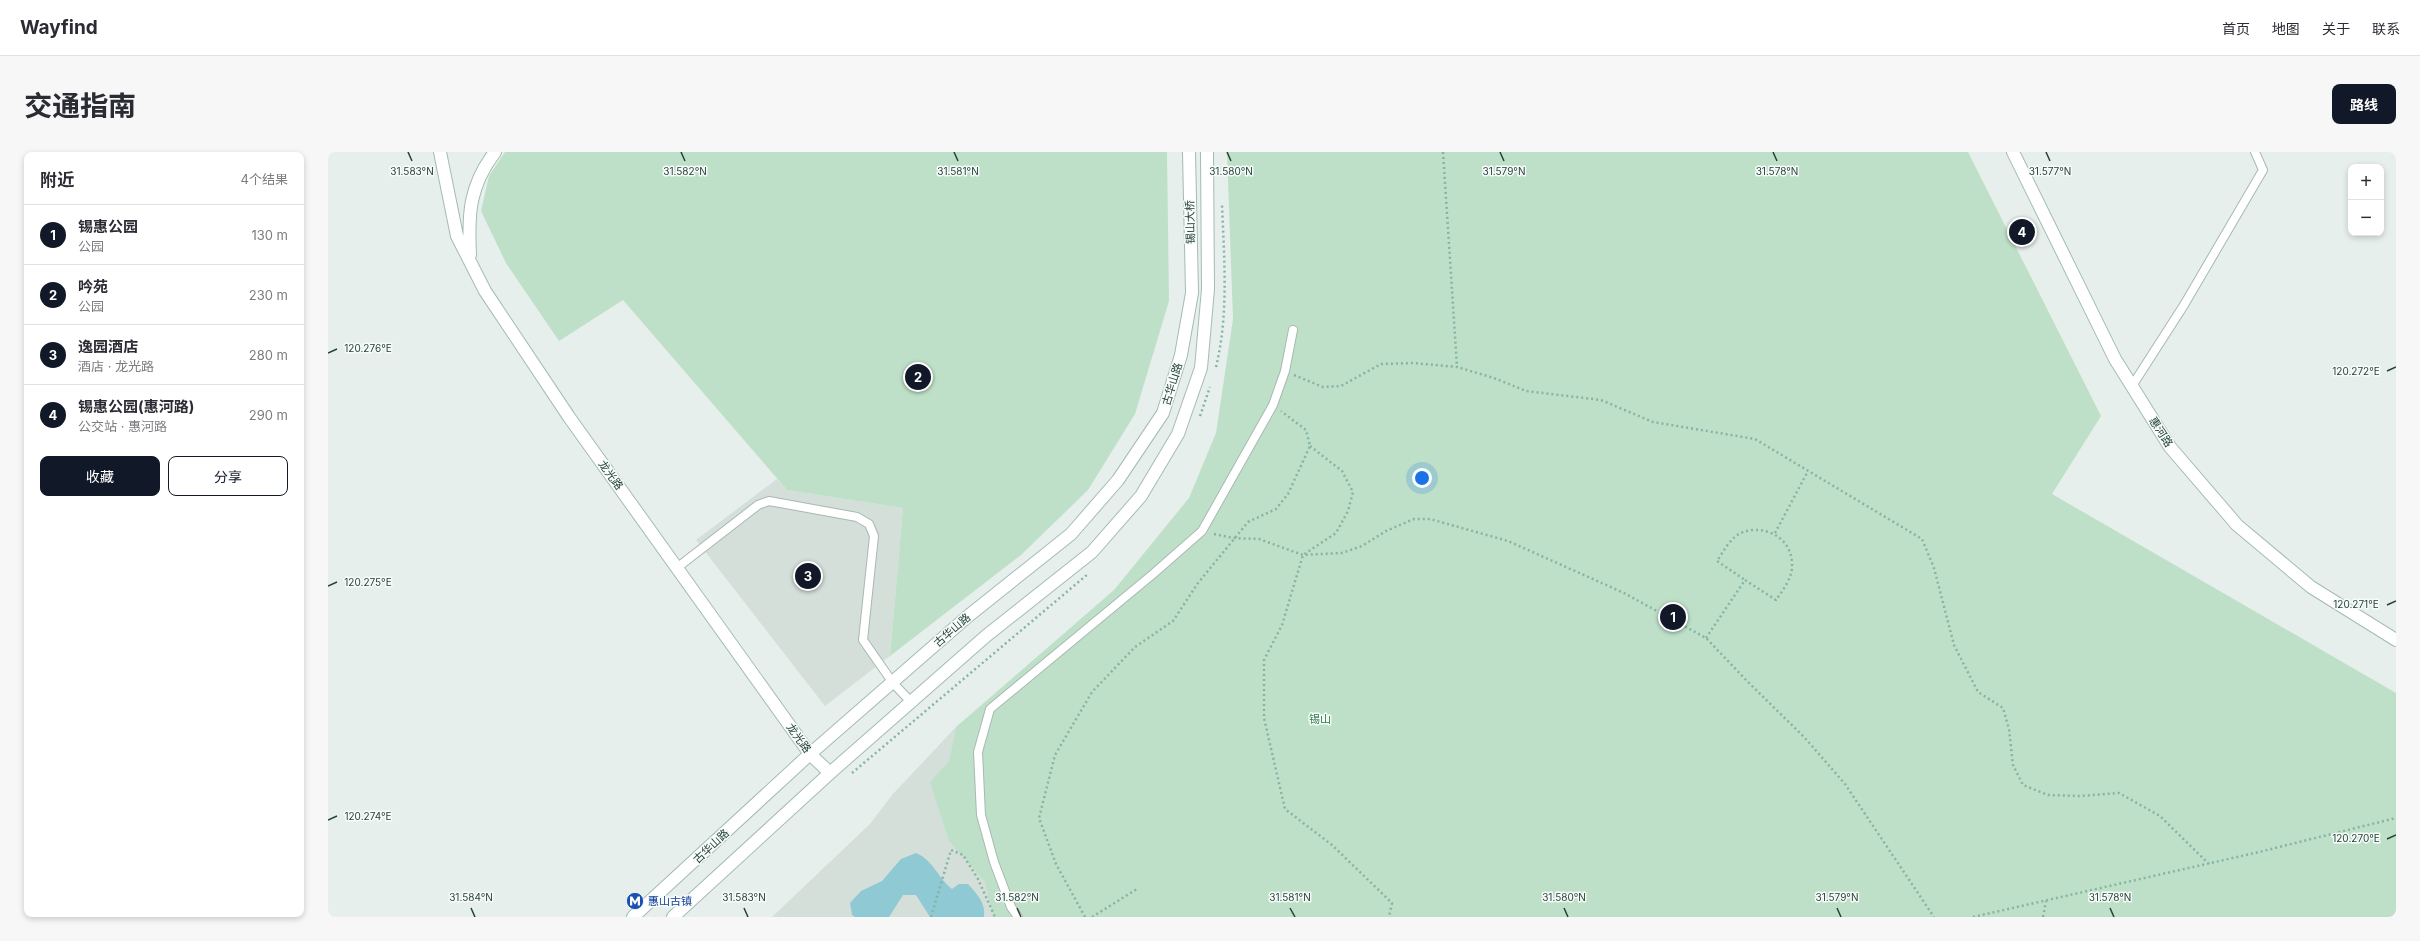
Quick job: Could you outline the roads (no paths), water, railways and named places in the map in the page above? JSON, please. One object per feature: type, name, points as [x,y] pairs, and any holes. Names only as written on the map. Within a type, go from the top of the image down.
[{"type":"main road","name":"龙光路","points":[[440,152],[441,167],[458,236],[486,291],[569,417],[678,567],[810,754],[830,773]]},
{"type":"main road","points":[[470,260],[468,228],[471,196],[483,168],[495,152]]},
{"type":"main road","name":"锡山大桥","points":[[1188,152],[1192,293]]},
{"type":"main road","name":"锡山大桥","points":[[1207,152],[1208,289]]},
{"type":"main road","name":"惠河路","points":[[2013,152],[2115,359],[2170,447],[2237,525],[2311,587],[2396,640]]},
{"type":"main road","name":"古华山路","points":[[674,917],[830,773],[912,703],[986,636],[1092,552],[1141,496],[1178,434],[1201,368],[1208,289]]},
{"type":"main road","name":"古华山路","points":[[633,917],[810,754],[967,617],[1071,534],[1118,480],[1163,413],[1181,356],[1192,293]]},
{"type":"lane","points":[[2132,386],[2184,305],[2263,170],[2254,152]]},
{"type":"lane","points":[[1018,917],[1011,907],[994,862],[981,815],[978,752],[990,709],[1154,574],[1202,531],[1273,405],[1285,371],[1293,330]]},
{"type":"lane","points":[[678,567],[758,505],[769,501],[857,517],[869,524],[874,536],[863,640],[893,683],[912,703]]},
{"type":"water","points":[[916,853],[927,860],[952,889],[959,884],[968,884],[978,895],[984,907],[984,917],[930,917],[916,895],[903,895],[889,917],[855,917],[852,915],[850,903],[861,891],[882,881],[901,859]]},
{"type":"place","name":"锡惠公园(惠河路)","points":[[2022,232]]},
{"type":"place","name":"吟苑","points":[[918,377]]},
{"type":"place","name":"逸园酒店","points":[[808,576]]},
{"type":"place","name":"锡惠公园","points":[[1673,617]]},
{"type":"place","name":"惠山古镇","points":[[635,901]]},
{"type":"park label","name":"锡山","points":[[1320,719]]}]
